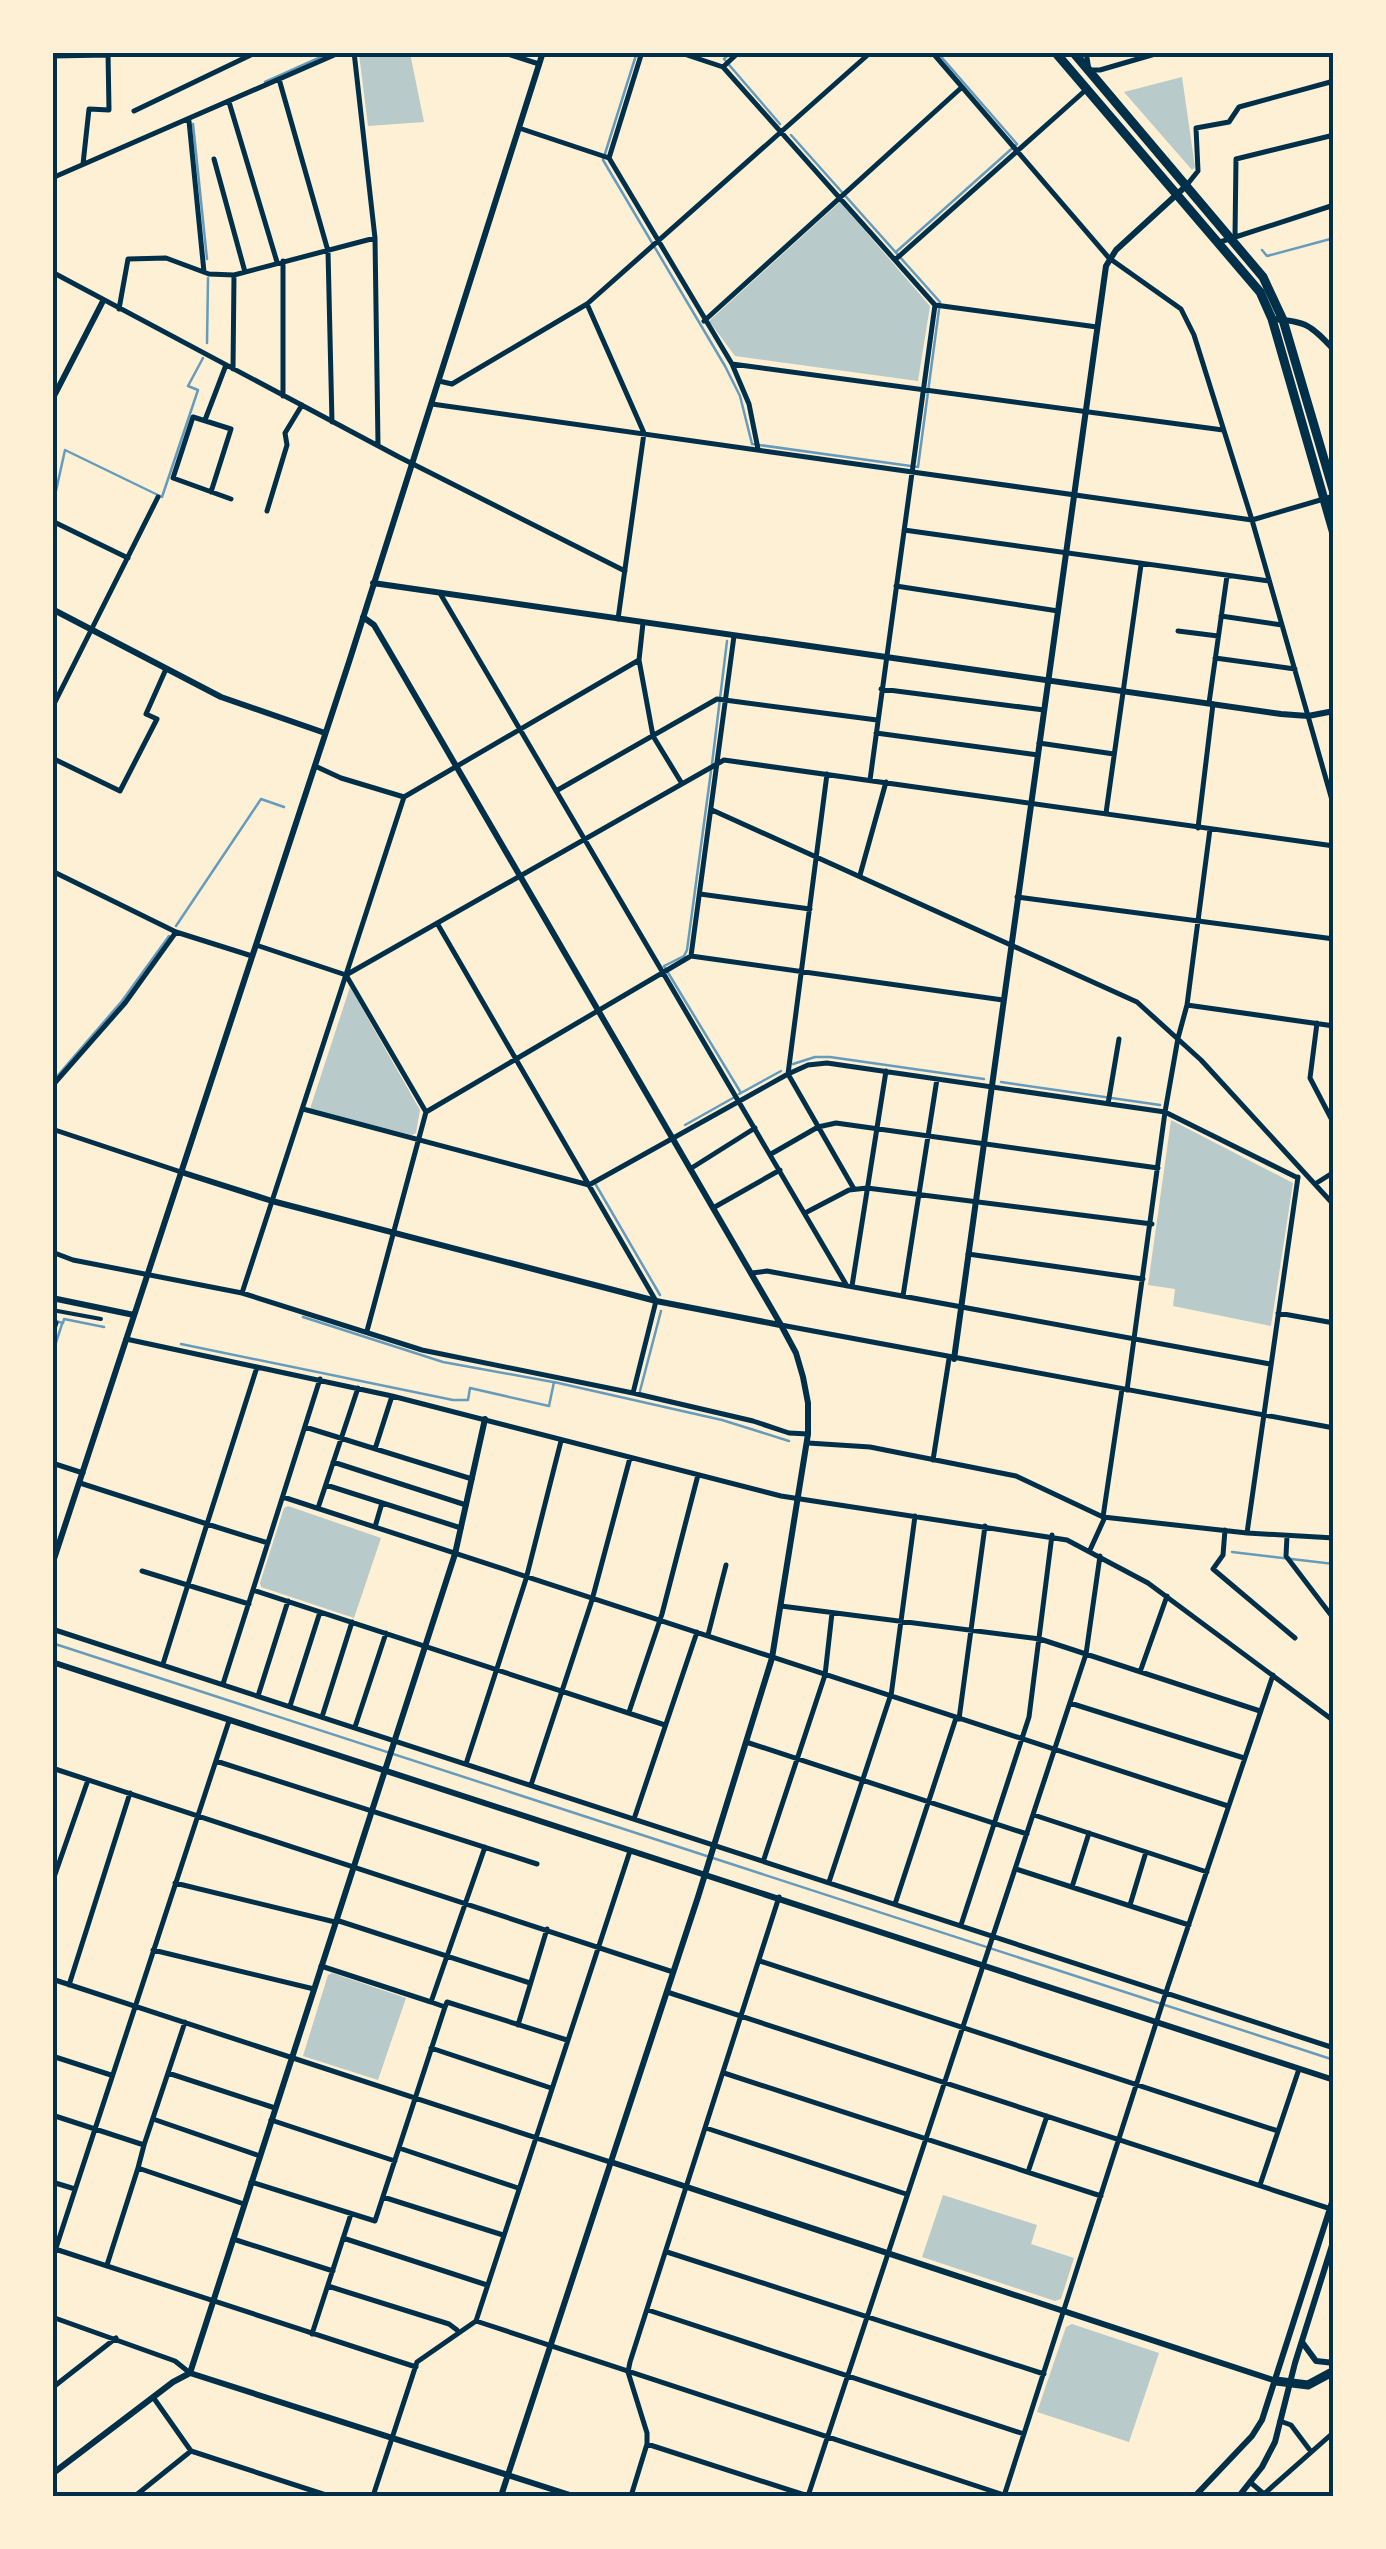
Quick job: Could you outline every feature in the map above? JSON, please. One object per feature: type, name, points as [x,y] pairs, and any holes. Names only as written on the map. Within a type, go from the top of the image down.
[{"type":"main road","points":[[1055,52],[1178,194],[1228,238]]},
{"type":"main road","points":[[1073,52],[1228,238],[1277,319],[1330,496],[1334,534]]},
{"type":"main road","points":[[1276,2381],[1308,2385],[1333,2372]]},
{"type":"street","points":[[134,110],[257,52]]},
{"type":"street","points":[[52,178],[340,52]]},
{"type":"street","points":[[354,52],[376,238],[378,444]]},
{"type":"street","points":[[501,52],[539,64]]},
{"type":"street","points":[[52,1565],[326,733],[542,52]]},
{"type":"street","points":[[606,157],[642,52]]},
{"type":"street","points":[[678,52],[726,64],[782,132],[939,305],[1097,328]]},
{"type":"street","points":[[726,64],[739,52]]},
{"type":"street","points":[[439,381],[452,384],[587,304],[872,52]]},
{"type":"street","points":[[932,52],[1109,258],[1181,309],[1194,335],[1252,520],[1334,806]]},
{"type":"street","points":[[1086,52],[1088,70],[1162,52]]},
{"type":"street","points":[[52,56],[108,54],[109,110],[89,109],[82,166]]},
{"type":"street","points":[[278,79],[328,251],[332,422]]},
{"type":"street","points":[[898,257],[1015,149],[1098,80]]},
{"type":"street","points":[[934,1460],[961,1307],[1109,258],[1198,171],[1196,128],[1229,122],[1239,106],[1334,82]]},
{"type":"street","points":[[704,321],[962,88]]},
{"type":"street","points":[[230,102],[280,261],[283,396]]},
{"type":"street","points":[[189,121],[204,272]]},
{"type":"street","points":[[518,128],[606,157],[732,364],[749,404],[758,446]]},
{"type":"street","points":[[1334,135],[1236,159],[1228,238],[1334,206]]},
{"type":"street","points":[[214,159],[245,272]]},
{"type":"street","points":[[120,310],[128,259],[166,258],[204,272],[234,275],[376,238]]},
{"type":"street","points":[[52,272],[332,422],[625,571]]},
{"type":"street","points":[[233,369],[234,275]]},
{"type":"street","points":[[52,400],[103,301]]},
{"type":"street","points":[[587,304],[644,433],[618,619]]},
{"type":"street","points":[[870,780],[912,469],[939,305]]},
{"type":"street","points":[[1277,319],[1313,327],[1334,350]]},
{"type":"street","points":[[732,364],[1223,430]]},
{"type":"street","points":[[204,420],[226,365]]},
{"type":"street","points":[[432,404],[758,446],[1252,520],[1330,496]]},
{"type":"street","points":[[267,510],[287,445],[286,433],[302,405]]},
{"type":"street","points":[[210,492],[232,429],[193,417],[173,478],[210,492],[231,499]]},
{"type":"street","points":[[52,708],[158,497]]},
{"type":"street","points":[[52,522],[128,558]]},
{"type":"street","points":[[904,530],[1270,582]]},
{"type":"street","points":[[1106,813],[1140,564]]},
{"type":"street","points":[[1198,828],[1227,576]]},
{"type":"street","points":[[373,583],[1211,704],[1308,716],[1334,711]]},
{"type":"street","points":[[896,586],[1058,611]]},
{"type":"street","points":[[440,595],[850,1286]]},
{"type":"street","points":[[52,609],[243,706],[326,733]]},
{"type":"street","points":[[1222,616],[1282,625]]},
{"type":"street","points":[[363,617],[374,626],[457,766],[781,1326],[796,1354],[808,1403],[808,1439],[772,1658],[674,1972],[501,2496]]},
{"type":"street","points":[[642,624],[639,660],[653,736],[681,783]]},
{"type":"street","points":[[1178,631],[1218,636]]},
{"type":"street","points":[[691,956],[712,810],[721,699],[734,636]]},
{"type":"street","points":[[1216,658],[1294,669]]},
{"type":"street","points":[[242,1293],[404,797],[639,660]]},
{"type":"street","points":[[52,758],[120,791],[157,719],[146,714],[167,668]]},
{"type":"street","points":[[882,689],[1044,710]]},
{"type":"street","points":[[555,792],[721,699],[877,720]]},
{"type":"street","points":[[876,733],[1038,755]]},
{"type":"street","points":[[1040,744],[1114,754]]},
{"type":"street","points":[[346,975],[714,763],[827,774],[1334,846]]},
{"type":"street","points":[[315,766],[404,797]]},
{"type":"street","points":[[827,774],[788,1074],[854,1190]]},
{"type":"street","points":[[860,876],[886,782]]},
{"type":"street","points":[[712,810],[1138,1002],[1178,1038],[1334,1205]]},
{"type":"street","points":[[1090,1550],[1104,1517],[1134,1338],[1165,1112],[1188,1005],[1210,830]]},
{"type":"street","points":[[52,871],[176,932],[252,956]]},
{"type":"street","points":[[700,894],[810,909]]},
{"type":"street","points":[[1018,897],[1334,939]]},
{"type":"street","points":[[438,923],[656,1301],[633,1393]]},
{"type":"street","points":[[52,1086],[126,1003],[176,932]]},
{"type":"street","points":[[256,945],[346,975],[426,1112]]},
{"type":"street","points":[[367,1330],[426,1112],[691,956],[1003,1000]]},
{"type":"street","points":[[1188,1005],[1334,1026]]},
{"type":"street","points":[[1317,1024],[1310,1078],[1334,1124]]},
{"type":"street","points":[[1108,1099],[1118,1038]]},
{"type":"street","points":[[304,1110],[589,1185],[788,1074],[818,1063],[1108,1099],[1165,1112],[1298,1178]]},
{"type":"street","points":[[850,1286],[886,1071]]},
{"type":"street","points":[[903,1296],[937,1079]]},
{"type":"street","points":[[771,1154],[818,1127],[836,1122],[1158,1168]]},
{"type":"street","points":[[690,1168],[756,1128]]},
{"type":"street","points":[[52,1129],[272,1201],[656,1301],[1334,1428]]},
{"type":"street","points":[[712,1208],[780,1170]]},
{"type":"street","points":[[1247,1533],[1298,1178],[1304,1172]]},
{"type":"street","points":[[1314,1184],[1334,1172]]},
{"type":"street","points":[[806,1213],[854,1190],[868,1188],[1152,1224]]},
{"type":"street","points":[[52,1252],[72,1260],[242,1293],[439,1354],[633,1393],[753,1421],[808,1439],[1016,1476],[1104,1517],[1334,1538]]},
{"type":"street","points":[[968,1254],[1143,1279]]},
{"type":"street","points":[[750,1274],[768,1271],[1270,1364]]},
{"type":"street","points":[[52,1298],[134,1316]]},
{"type":"street","points":[[52,1310],[102,1320]]},
{"type":"street","points":[[1278,1313],[1334,1323]]},
{"type":"street","points":[[52,1334],[56,1323]]},
{"type":"street","points":[[126,1338],[392,1396],[799,1498],[1052,1535],[1090,1550],[1166,1596],[1334,1721]]},
{"type":"street","points":[[163,1664],[257,1367]]},
{"type":"street","points":[[223,1684],[320,1379]]},
{"type":"street","points":[[318,1508],[358,1388]]},
{"type":"street","points":[[375,1449],[392,1396]]},
{"type":"street","points":[[52,2474],[190,2373],[456,1554],[485,1419]]},
{"type":"street","points":[[304,1427],[472,1479]]},
{"type":"street","points":[[466,1764],[526,1578],[562,1440]]},
{"type":"street","points":[[531,1785],[592,1600],[630,1458]]},
{"type":"street","points":[[333,1462],[466,1505]]},
{"type":"street","points":[[52,1463],[83,1473]]},
{"type":"street","points":[[629,1713],[660,1620],[698,1475]]},
{"type":"street","points":[[80,1482],[268,1543]]},
{"type":"street","points":[[326,1484],[461,1528]]},
{"type":"street","points":[[283,1497],[1228,1806]]},
{"type":"street","points":[[375,1528],[382,1503]]},
{"type":"street","points":[[830,1882],[890,1697],[915,1516]]},
{"type":"street","points":[[895,1904],[957,1719],[985,1526]]},
{"type":"street","points":[[1224,1530],[1223,1555],[1212,1569],[1296,1638]]},
{"type":"street","points":[[961,1925],[1028,1717],[1052,1535]]},
{"type":"street","points":[[1287,1536],[1289,1559],[1334,1619]]},
{"type":"street","points":[[647,2444],[808,2496],[1086,1654],[1100,1556]]},
{"type":"street","points":[[708,1636],[726,1566]]},
{"type":"street","points":[[142,1571],[249,1604]]},
{"type":"street","points":[[254,1590],[665,1725]]},
{"type":"street","points":[[1140,1672],[1166,1596]]},
{"type":"street","points":[[258,1696],[288,1601]]},
{"type":"street","points":[[781,1606],[1040,1639],[1260,1710]]},
{"type":"street","points":[[290,1706],[320,1612]]},
{"type":"street","points":[[763,1860],[825,1675],[832,1612]]},
{"type":"street","points":[[322,1716],[352,1622]]},
{"type":"street","points":[[52,1628],[393,1743],[1334,2048]]},
{"type":"street","points":[[634,1818],[697,1632]]},
{"type":"street","points":[[355,1728],[386,1633]]},
{"type":"street","points":[[52,1662],[1334,2080]]},
{"type":"street","points":[[476,2321],[1004,2496],[1273,1675]]},
{"type":"street","points":[[1070,1702],[1244,1758]]},
{"type":"street","points":[[52,2260],[230,1719]]},
{"type":"street","points":[[746,1742],[1028,1834]]},
{"type":"street","points":[[216,1760],[537,1864]]},
{"type":"street","points":[[52,1768],[674,1972]]},
{"type":"street","points":[[52,1882],[88,1780]]},
{"type":"street","points":[[69,1985],[130,1794]]},
{"type":"street","points":[[1034,1815],[1206,1872]]},
{"type":"street","points":[[1072,1887],[1089,1833]]},
{"type":"street","points":[[431,2002],[484,1847]]},
{"type":"street","points":[[373,2496],[416,2367],[458,2331],[476,2321],[630,1851]]},
{"type":"street","points":[[1130,1905],[1146,1852]]},
{"type":"street","points":[[1016,1868],[1189,1924]]},
{"type":"street","points":[[175,1883],[336,1921],[530,1983]]},
{"type":"street","points":[[630,2496],[647,2433],[628,2372],[779,1898]]},
{"type":"street","points":[[518,2025],[547,1929]]},
{"type":"street","points":[[153,1950],[314,1988]]},
{"type":"street","points":[[760,1960],[1278,2131]]},
{"type":"street","points":[[321,1966],[445,2007]]},
{"type":"street","points":[[52,1980],[1276,2381]]},
{"type":"street","points":[[666,1992],[1331,2209]]},
{"type":"street","points":[[251,2182],[375,2221],[447,2002],[566,2040]]},
{"type":"street","points":[[106,2265],[185,2022]]},
{"type":"street","points":[[430,2048],[551,2088]]},
{"type":"street","points":[[52,2056],[112,2076]]},
{"type":"street","points":[[1260,2185],[1299,2068]]},
{"type":"street","points":[[168,2073],[275,2108]]},
{"type":"street","points":[[724,2073],[1101,2196]]},
{"type":"street","points":[[52,2115],[144,2145]]},
{"type":"street","points":[[1028,2172],[1047,2116]]},
{"type":"street","points":[[153,2119],[260,2156]]},
{"type":"street","points":[[271,2120],[395,2160]]},
{"type":"street","points":[[706,2128],[906,2194]]},
{"type":"street","points":[[399,2148],[518,2188]]},
{"type":"street","points":[[138,2168],[244,2204]]},
{"type":"street","points":[[52,2182],[75,2189]]},
{"type":"street","points":[[1195,2496],[1252,2436],[1262,2420],[1334,2196]]},
{"type":"street","points":[[384,2197],[503,2236]]},
{"type":"street","points":[[312,2334],[351,2214]]},
{"type":"street","points":[[344,2238],[487,2285]]},
{"type":"street","points":[[233,2239],[333,2271]]},
{"type":"street","points":[[1239,2496],[1270,2454],[1334,2239]]},
{"type":"street","points":[[54,2249],[416,2367]]},
{"type":"street","points":[[667,2252],[1044,2374]]},
{"type":"street","points":[[328,2286],[449,2324],[458,2331]]},
{"type":"street","points":[[648,2310],[1024,2434]]},
{"type":"street","points":[[52,2317],[175,2361],[190,2373],[573,2496]]},
{"type":"street","points":[[52,2388],[116,2338]]},
{"type":"street","points":[[1301,2342],[1316,2361],[1334,2363]]},
{"type":"street","points":[[153,2398],[191,2451],[306,2493],[329,2496]]},
{"type":"street","points":[[1280,2421],[1291,2425],[1310,2450]]},
{"type":"street","points":[[1250,2482],[1264,2494],[1334,2432]]},
{"type":"street","points":[[136,2496],[191,2451]]},
{"type":"shaded area","points":[[410,53],[424,122],[368,126],[359,54]]},
{"type":"shaded area","points":[[1182,77],[1195,167],[1192,170],[1124,92]]},
{"type":"shaded area","points":[[840,202],[930,306],[918,381],[735,356],[709,321]]},
{"type":"shaded area","points":[[350,987],[420,1110],[416,1133],[412,1135],[310,1109]]},
{"type":"shaded area","points":[[1171,1120],[1293,1183],[1271,1326],[1173,1306],[1175,1289],[1148,1285]]},
{"type":"shaded area","points":[[288,1506],[381,1538],[354,1618],[261,1587],[284,1508]]},
{"type":"shaded area","points":[[332,1973],[406,1998],[378,2080],[303,2056],[328,1975]]},
{"type":"shaded area","points":[[943,2195],[1037,2225],[1031,2244],[1074,2258],[1061,2299],[1055,2301],[922,2257]]},
{"type":"shaded area","points":[[1072,2324],[1159,2353],[1129,2442],[1037,2412],[1066,2327]]},
{"type":"waterway","points":[[265,82],[332,52]]},
{"type":"waterway","points":[[637,52],[603,160],[725,366],[740,396],[752,444],[918,467],[940,302],[791,135]]},
{"type":"waterway","points":[[731,52],[724,59],[780,124]]},
{"type":"waterway","points":[[897,251],[1017,144],[937,52]]},
{"type":"waterway","points":[[193,124],[207,259]]},
{"type":"waterway","points":[[1262,250],[1267,256],[1334,238]]},
{"type":"waterway","points":[[207,343],[208,278]]},
{"type":"waterway","points":[[52,509],[65,450],[162,497],[198,390],[188,386],[203,358]]},
{"type":"waterway","points":[[712,764],[727,641]]},
{"type":"waterway","points":[[711,771],[687,950],[684,956],[664,966],[741,1093]]},
{"type":"waterway","points":[[176,926],[261,799],[284,807]]},
{"type":"waterway","points":[[53,1081],[122,1001],[169,936]]},
{"type":"waterway","points":[[793,1064],[830,1057],[984,1079]]},
{"type":"waterway","points":[[739,1094],[781,1071]]},
{"type":"waterway","points":[[1001,1082],[1160,1105]]},
{"type":"waterway","points":[[685,1125],[733,1098]]},
{"type":"waterway","points":[[596,1185],[660,1295]]},
{"type":"waterway","points":[[640,1391],[661,1311]]},
{"type":"waterway","points":[[303,1317],[443,1362],[553,1382]]},
{"type":"waterway","points":[[52,1320],[104,1327]]},
{"type":"waterway","points":[[52,1355],[62,1324]]},
{"type":"waterway","points":[[181,1344],[453,1400],[468,1400],[470,1388],[549,1406],[554,1382],[722,1420],[789,1441]]},
{"type":"waterway","points":[[1232,1552],[1334,1564]]},
{"type":"waterway","points":[[52,1643],[1334,2060]]}]
